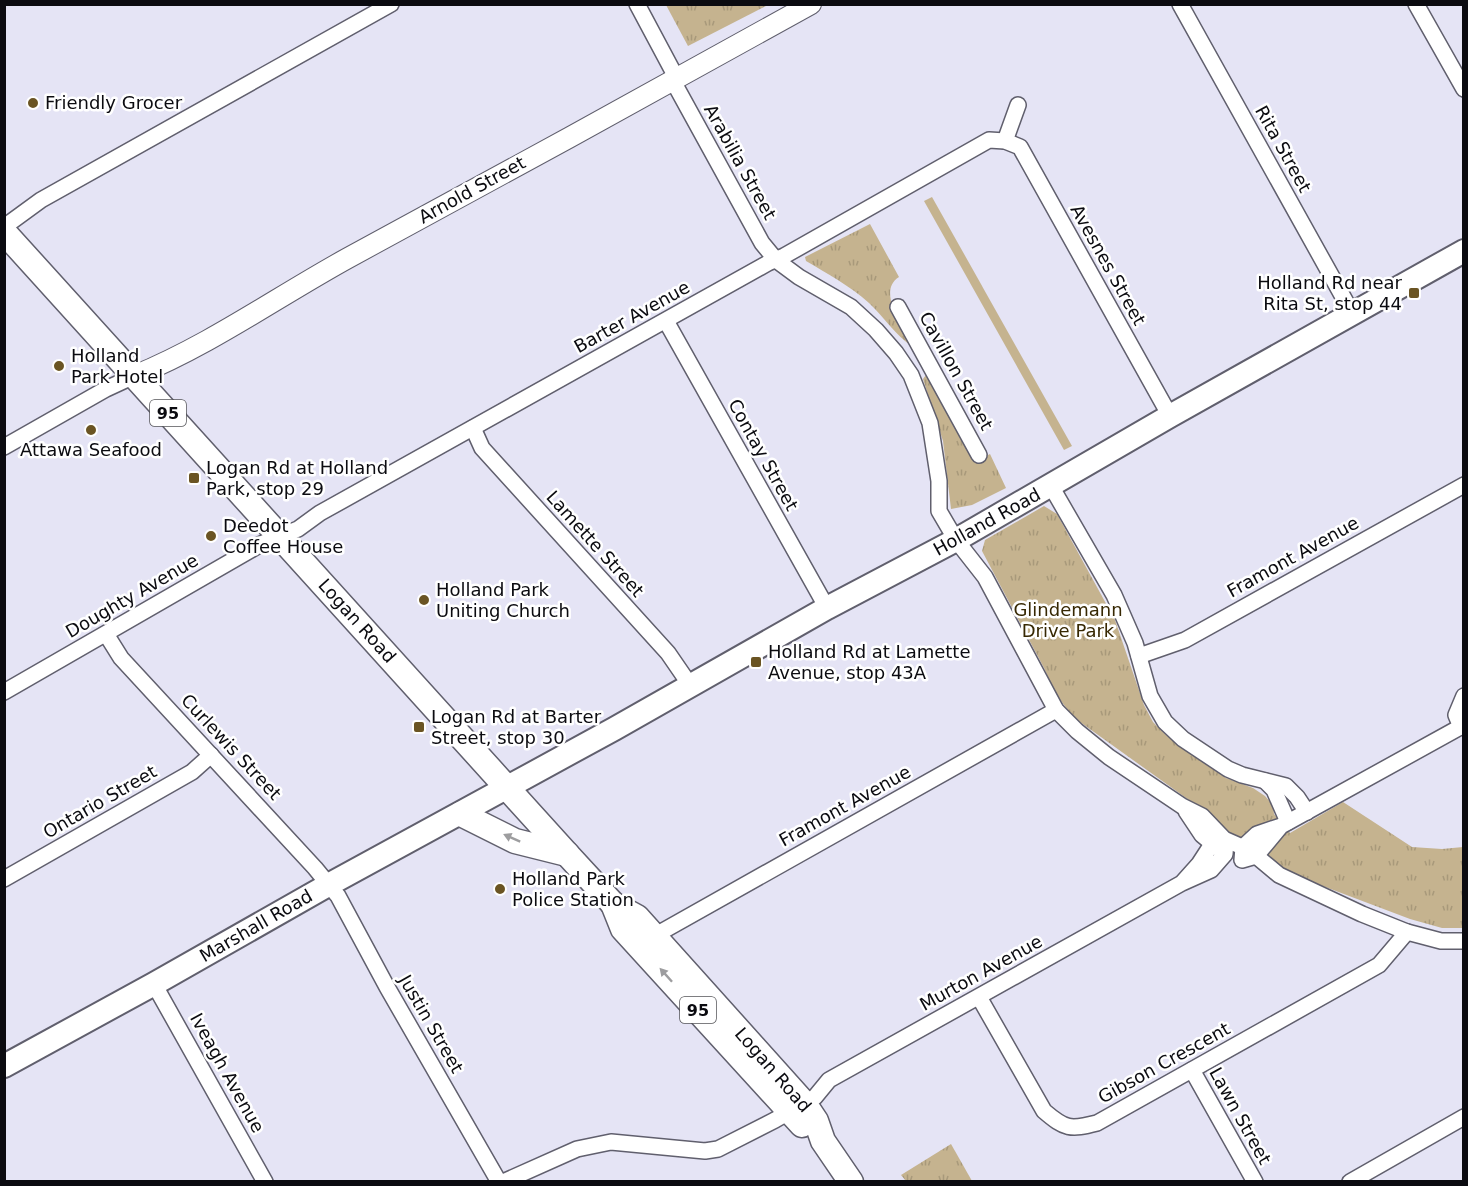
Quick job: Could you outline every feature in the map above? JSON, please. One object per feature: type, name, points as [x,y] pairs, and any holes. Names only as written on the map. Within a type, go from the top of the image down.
[{"type":"main road","name":"Logan Road","points":[[4,232],[613,904],[636,917],[654,936],[797,1107]]},
{"type":"main road","name":"Holland Road","points":[[508,788],[827,608],[956,540],[1464,250]]},
{"type":"main road","name":"Marshall Road","points":[[4,1066],[330,884],[508,788]]},
{"type":"main road","points":[[461,814],[516,841],[567,854]]},
{"type":"main road","name":"Logan Road","points":[[613,904],[623,929],[797,1107],[816,1121],[823,1141],[851,1182]]},
{"type":"street","points":[[4,227],[41,200],[391,4]]},
{"type":"street","name":"Arabilia Street","points":[[637,4],[762,243],[777,260]]},
{"type":"street","name":"Arnold Street","points":[[134,376],[166,363],[314,277],[811,4]]},
{"type":"street","name":"Rita Street","points":[[1180,4],[1352,313]]},
{"type":"street","points":[[1416,4],[1464,89]]},
{"type":"street","points":[[1005,141],[1018,105]]},
{"type":"street","name":"Barter Avenue","points":[[279,536],[298,529],[320,513],[989,140],[1005,141]]},
{"type":"street","name":"Avesnes Street","points":[[1005,141],[1020,147],[1170,416]]},
{"type":"street","points":[[777,260],[799,277],[851,307],[876,330],[908,371],[930,423],[939,481],[939,511],[956,540],[985,577],[1056,710],[1077,731],[1109,757],[1182,806],[1202,835],[1221,846],[1247,854],[1261,871],[1279,874],[1362,914],[1407,932],[1441,941],[1464,941]]},
{"type":"street","name":"Cavillon Street","points":[[898,307],[980,455]]},
{"type":"street","name":"Contay Street","points":[[666,321],[827,608]]},
{"type":"street","points":[[908,371],[927,359]]},
{"type":"street","points":[[4,447],[106,389],[134,376]]},
{"type":"street","name":"Lamette Street","points":[[473,429],[482,448],[668,653],[690,685]]},
{"type":"street","name":"Framont Avenue","points":[[1139,656],[1185,640],[1464,484]]},
{"type":"street","points":[[1051,486],[1114,596],[1139,656],[1153,702],[1169,727],[1228,769],[1288,788],[1307,812]]},
{"type":"street","name":"Doughty Avenue","points":[[4,692],[261,544],[279,536]]},
{"type":"street","name":"Curlewis Street","points":[[106,634],[121,658],[330,884]]},
{"type":"street","points":[[1247,854],[1257,834],[1307,812],[1462,726],[1456,715],[1464,696]]},
{"type":"street","name":"Framont Avenue","points":[[654,936],[1056,710]]},
{"type":"street","name":"Ontario Street","points":[[4,879],[192,772],[211,755]]},
{"type":"street","points":[[1265,781],[1274,790],[1284,824]]},
{"type":"street","name":"Murton Avenue","points":[[501,1182],[577,1149],[611,1142],[705,1151],[718,1149],[814,1097],[829,1080],[1182,883],[1211,870],[1221,846]]},
{"type":"street","name":"Justin Street","points":[[330,884],[387,987],[501,1182]]},
{"type":"street","name":"Gibson Crescent","points":[[979,997],[1044,1111],[1060,1125],[1077,1128],[1097,1123],[1379,965],[1407,932]]},
{"type":"street","name":"Iveagh Avenue","points":[[154,984],[265,1182]]},
{"type":"street","name":"Lawn Street","points":[[1192,1070],[1255,1182]]},
{"type":"street","points":[[1350,1182],[1464,1117]]},
{"type":"green space","points":[[666,5],[768,5],[688,46]]},
{"type":"green space","points":[[932,197],[1072,446],[1064,450],[924,201]]},
{"type":"green space","points":[[870,224],[899,277],[893,283],[890,291],[891,301],[913,347],[862,297],[839,280],[806,261],[805,257]]},
{"type":"green space","points":[[926,375],[975,462],[990,454],[1006,488],[972,505],[951,509],[943,441],[923,379]]},
{"type":"green space","name":"Glindemann Drive Park","points":[[1044,506],[1057,514],[1115,620],[1144,705],[1153,722],[1166,735],[1226,778],[1253,788],[1265,796],[1273,805],[1274,814],[1290,833],[1343,802],[1412,847],[1442,849],[1463,847],[1463,928],[1442,928],[1410,919],[1283,871],[1271,857],[1242,837],[1234,838],[1200,808],[1073,717],[1055,693],[982,551],[985,540]]},
{"type":"green space","points":[[951,1144],[972,1181],[906,1181],[901,1175]]},
{"type":"place","name":"Friendly Grocer","points":[[33,103]]},
{"type":"place","name":"Holland Rd near Rita St, stop 44","points":[[1414,293]]},
{"type":"place","name":"Holland Park Hotel","points":[[59,366]]},
{"type":"place","name":"Attawa Seafood","points":[[91,430]]},
{"type":"place","name":"Logan Rd at Holland Park, stop 29","points":[[194,478]]},
{"type":"place","name":"Deedot Coffee House","points":[[211,536]]},
{"type":"place","name":"Holland Park Uniting Church","points":[[424,600]]},
{"type":"place","name":"Holland Rd at Lamette Avenue, stop 43A","points":[[756,662]]},
{"type":"place","name":"Logan Rd at Barter Street, stop 30","points":[[419,727]]},
{"type":"place","name":"Holland Park Police Station","points":[[500,889]]}]
